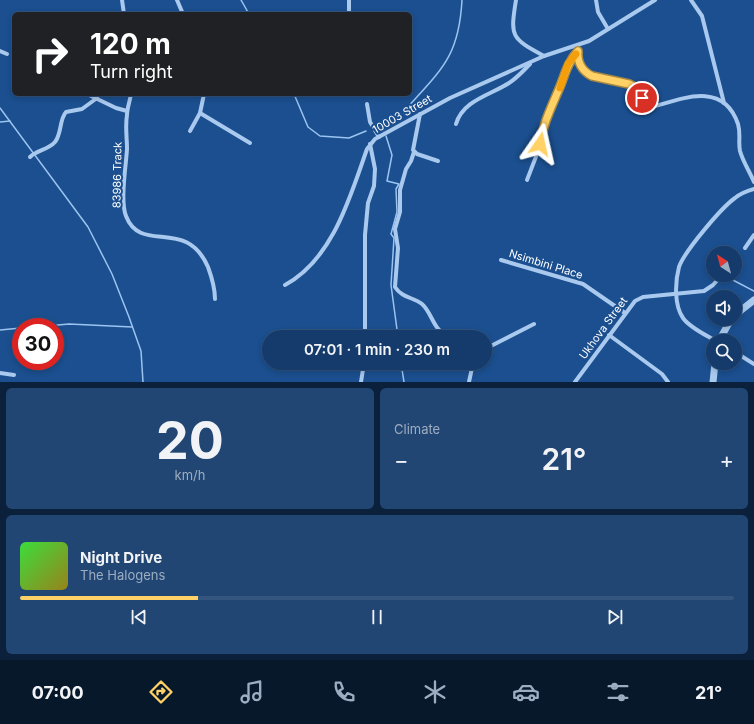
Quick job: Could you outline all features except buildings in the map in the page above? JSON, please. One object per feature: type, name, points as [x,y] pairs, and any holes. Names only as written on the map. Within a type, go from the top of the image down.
[{"type":"street","points":[[122,0],[124,12]]},
{"type":"street","points":[[177,0],[181,12]]},
{"type":"street","points":[[349,0],[349,12]]},
{"type":"street","points":[[516,0],[512,25],[514,33],[520,41],[544,56]]},
{"type":"street","points":[[596,0],[598,12],[608,29]]},
{"type":"street","name":"10003 Street","points":[[285,286],[305,272],[334,233],[370,144],[379,137],[400,127],[420,114],[450,98],[544,56],[578,45],[608,29],[655,0]]},
{"type":"street","points":[[691,0],[702,16],[724,104]]},
{"type":"street","points":[[578,45],[579,61],[587,73],[592,76],[617,80],[633,86],[649,108],[696,95],[710,97],[724,104],[732,113],[738,124],[740,151],[754,182]]},
{"type":"street","points":[[0,50],[7,54]]},
{"type":"street","points":[[527,180],[537,154],[544,121],[568,64],[578,51]]},
{"type":"street","points":[[456,124],[459,114],[468,106],[509,83],[532,62]]},
{"type":"street","points":[[92,96],[116,108],[127,111]]},
{"type":"street","name":"83986 Track","points":[[131,96],[127,111],[124,197],[126,216],[130,224],[138,231],[149,235],[182,239],[197,248],[211,277],[215,290],[214,300]]},
{"type":"street","points":[[190,131],[200,113],[204,96]]},
{"type":"street","points":[[30,157],[37,150],[54,143],[59,134],[65,113],[82,109],[97,98]]},
{"type":"street","points":[[367,104],[370,122],[379,137]]},
{"type":"street","points":[[200,113],[250,143]]},
{"type":"street","points":[[420,114],[413,142],[414,152],[406,169],[400,190],[400,212],[395,229],[398,248],[395,288],[404,296],[421,304],[439,330]]},
{"type":"street","points":[[365,330],[365,235],[368,204],[374,186],[375,169],[370,144]]},
{"type":"street","points":[[414,152],[438,161]]},
{"type":"street","points":[[706,335],[689,324],[683,318],[679,310],[676,293],[679,268],[684,257],[727,204],[740,195],[754,189]]},
{"type":"street","points":[[745,248],[754,235]]},
{"type":"street","name":"Nsimbini Place","points":[[501,260],[583,284],[624,313]]},
{"type":"street","name":"Ukhova Street","points":[[575,382],[632,303],[641,297],[704,291],[716,282]]},
{"type":"street","points":[[742,309],[754,300]]},
{"type":"street","points":[[492,345],[534,324]]},
{"type":"street","points":[[609,335],[662,374],[668,382]]},
{"type":"street","points":[[742,356],[754,364]]},
{"type":"street","points":[[361,382],[363,370]]},
{"type":"street","points":[[469,382],[472,370]]},
{"type":"street","points":[[713,382],[714,370]]},
{"type":"street","points":[[0,373],[14,375]]},
{"type":"waterway","points":[[241,0],[248,12]]},
{"type":"waterway","points":[[404,113],[430,83],[453,48],[457,35],[462,0]]},
{"type":"waterway","points":[[295,96],[308,127],[320,136],[349,138],[366,131]]},
{"type":"waterway","points":[[0,108],[88,227],[112,274],[129,317],[141,351],[143,382]]},
{"type":"waterway","points":[[382,131],[400,117]]},
{"type":"waterway","points":[[0,122],[10,121]]},
{"type":"waterway","points":[[375,128],[383,131]]},
{"type":"waterway","points":[[386,136],[392,155],[387,181],[399,184],[396,189],[397,212],[391,234],[394,238],[391,285],[397,330]]},
{"type":"waterway","points":[[737,282],[754,291]]},
{"type":"waterway","points":[[64,324],[132,327]]},
{"type":"waterway","points":[[0,330],[12,329]]},
{"type":"waterway","points":[[402,370],[404,382]]},
{"type":"slow traffic","points":[[560,88],[568,64],[576,54]]},
{"type":"route","points":[[540,144],[544,121],[558,92],[568,64],[578,51],[581,66],[587,73],[592,76],[617,80],[629,84],[635,87],[642,98]]}]
